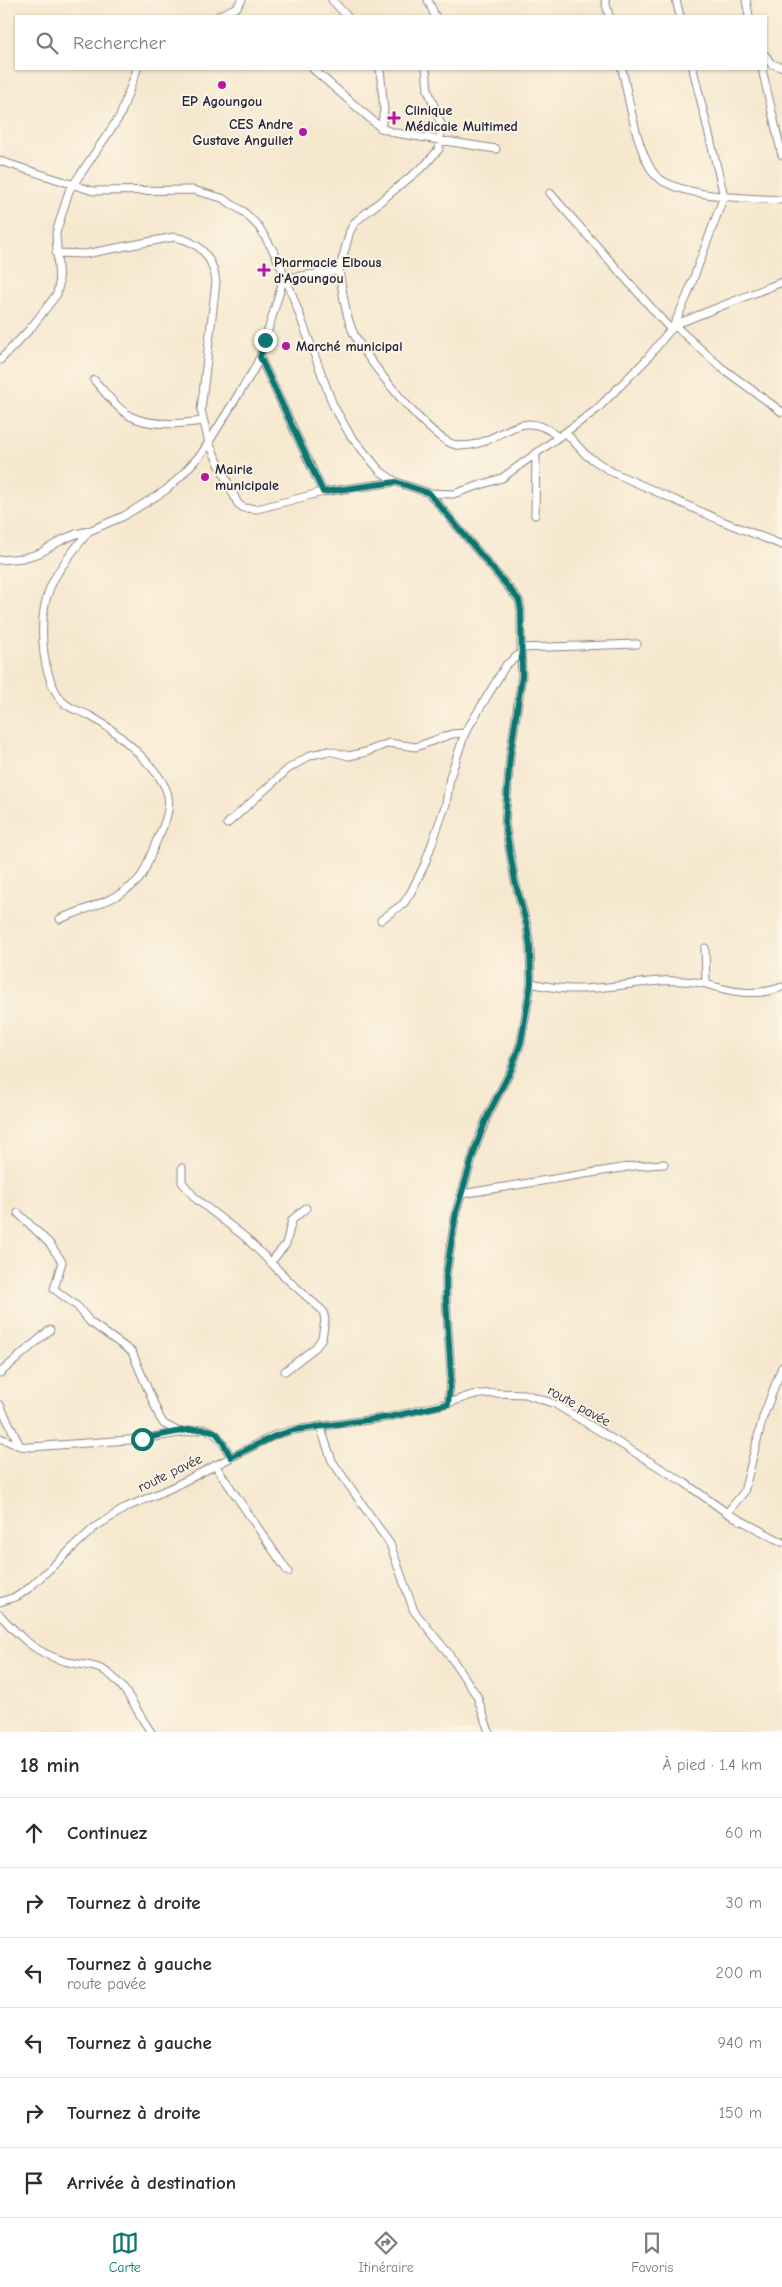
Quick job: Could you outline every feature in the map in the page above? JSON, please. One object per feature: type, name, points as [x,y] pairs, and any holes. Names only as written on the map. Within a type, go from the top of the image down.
[{"type":"street","points":[[220,15],[237,7],[242,0]]},
{"type":"street","points":[[332,0],[346,15]]},
{"type":"street","points":[[428,0],[435,15]]},
{"type":"street","points":[[605,0],[609,15]]},
{"type":"street","points":[[676,0],[680,15]]},
{"type":"street","points":[[746,0],[749,15]]},
{"type":"street","points":[[767,58],[771,64],[782,66]]},
{"type":"street","points":[[0,360],[30,329],[57,294],[59,284],[56,252],[58,222],[71,184],[120,116],[137,70]]},
{"type":"street","points":[[314,70],[381,128],[395,133],[496,149]]},
{"type":"street","points":[[380,70],[384,103],[381,128]]},
{"type":"street","points":[[426,70],[428,90],[441,124],[439,149],[425,165],[355,222],[350,231],[339,271],[348,320],[360,346],[393,388],[444,441],[456,445],[478,444],[526,424],[539,424],[558,437]]},
{"type":"street","points":[[622,70],[643,155],[652,172],[670,186],[724,196],[782,200]]},
{"type":"street","points":[[0,160],[93,190],[113,192],[193,190],[222,198],[244,212],[259,227],[274,252],[286,278],[333,405],[350,436],[365,456],[380,471],[396,482],[429,493],[453,494],[502,478],[566,433],[619,389],[673,327],[687,296],[724,196],[693,70]]},
{"type":"street","points":[[762,70],[782,155]]},
{"type":"street","points":[[550,193],[673,327],[722,368],[782,412]]},
{"type":"street","points":[[56,252],[85,254],[174,237],[187,239],[201,249],[214,268],[216,282],[201,410],[209,443],[238,504],[244,508],[257,509],[323,492],[396,482]]},
{"type":"street","points":[[0,560],[23,558],[40,553],[69,536],[89,531],[124,516],[166,490],[202,453],[260,357],[282,284],[286,278],[339,271]]},
{"type":"street","points":[[673,327],[782,282]]},
{"type":"street","points":[[260,357],[323,492]]},
{"type":"street","points":[[94,380],[130,416],[146,421],[188,423],[203,421]]},
{"type":"street","points":[[566,433],[586,455],[612,472],[722,521],[782,545]]},
{"type":"street","points":[[535,515],[536,454]]},
{"type":"street","points":[[429,493],[519,600],[521,610],[522,676],[510,756],[505,824],[515,881],[527,926],[531,983],[521,1042],[511,1070],[487,1117],[461,1194],[449,1249],[446,1276],[451,1375],[448,1404]]},
{"type":"street","points":[[60,919],[116,896],[133,886],[142,875],[167,813],[168,796],[155,770],[104,726],[62,701],[53,687],[45,661],[40,626],[50,587],[61,566],[89,531]]},
{"type":"street","points":[[382,920],[404,903],[424,866],[446,804],[450,777],[465,733],[506,665],[521,650],[637,644]]},
{"type":"street","points":[[227,824],[288,769],[311,755],[329,751],[349,756],[389,743],[416,746],[452,734],[465,733]]},
{"type":"street","points":[[705,948],[706,984]]},
{"type":"street","points":[[531,983],[573,990],[647,981],[678,980],[706,984],[736,993],[750,994],[771,991],[782,987]]},
{"type":"street","points":[[461,1194],[634,1166],[664,1164]]},
{"type":"street","points":[[182,1168],[182,1182],[196,1198],[245,1237],[288,1280],[324,1311],[325,1320],[322,1338],[316,1347],[285,1371]]},
{"type":"street","points":[[271,1262],[286,1244],[292,1220],[306,1208]]},
{"type":"street","points":[[18,1213],[50,1244],[62,1262],[54,1289],[78,1307],[90,1322],[129,1349],[160,1418],[164,1424],[179,1432]]},
{"type":"street","points":[[0,1374],[50,1330]]},
{"type":"street","points":[[727,1513],[744,1492],[762,1417],[782,1367]]},
{"type":"street","name":"route pavée","points":[[0,1602],[18,1596],[95,1527],[127,1507],[171,1488],[275,1436],[320,1426],[390,1417],[448,1404],[472,1395],[493,1393],[525,1394],[555,1404],[677,1478],[727,1513],[782,1542]]},
{"type":"street","points":[[0,1405],[20,1446]]},
{"type":"street","points":[[320,1426],[332,1461],[390,1544],[414,1611],[461,1671],[477,1696],[489,1732]]},
{"type":"street","points":[[0,1438],[20,1446],[31,1447],[142,1439],[197,1429],[211,1430],[219,1436],[231,1457]]},
{"type":"street","points":[[215,1465],[288,1572]]},
{"type":"street","points":[[0,1615],[25,1642],[44,1653],[99,1668],[109,1673],[127,1695],[151,1732]]},
{"type":"place","name":"EP Agoungou","points":[[222,85]]},
{"type":"place","name":"Clinique Médicale Multimed","points":[[394,118]]},
{"type":"place","name":"CES Andre Gustave Anguilet","points":[[303,132]]},
{"type":"place","name":"Pharmacie Elbous d'Agoungou","points":[[264,270]]},
{"type":"place","name":"Marché municipal","points":[[286,346]]},
{"type":"place","name":"Mairie municipale","points":[[205,477]]},
{"type":"route","points":[[142,1439],[197,1429],[211,1430],[219,1436],[231,1457],[275,1436],[294,1430],[390,1417],[448,1404],[451,1375],[446,1276],[456,1212],[487,1117],[511,1070],[521,1042],[526,1022],[531,983],[527,926],[515,881],[505,824],[510,756],[522,676],[521,610],[519,600],[429,493],[396,482],[323,492],[280,396],[260,357],[265,340]]}]
